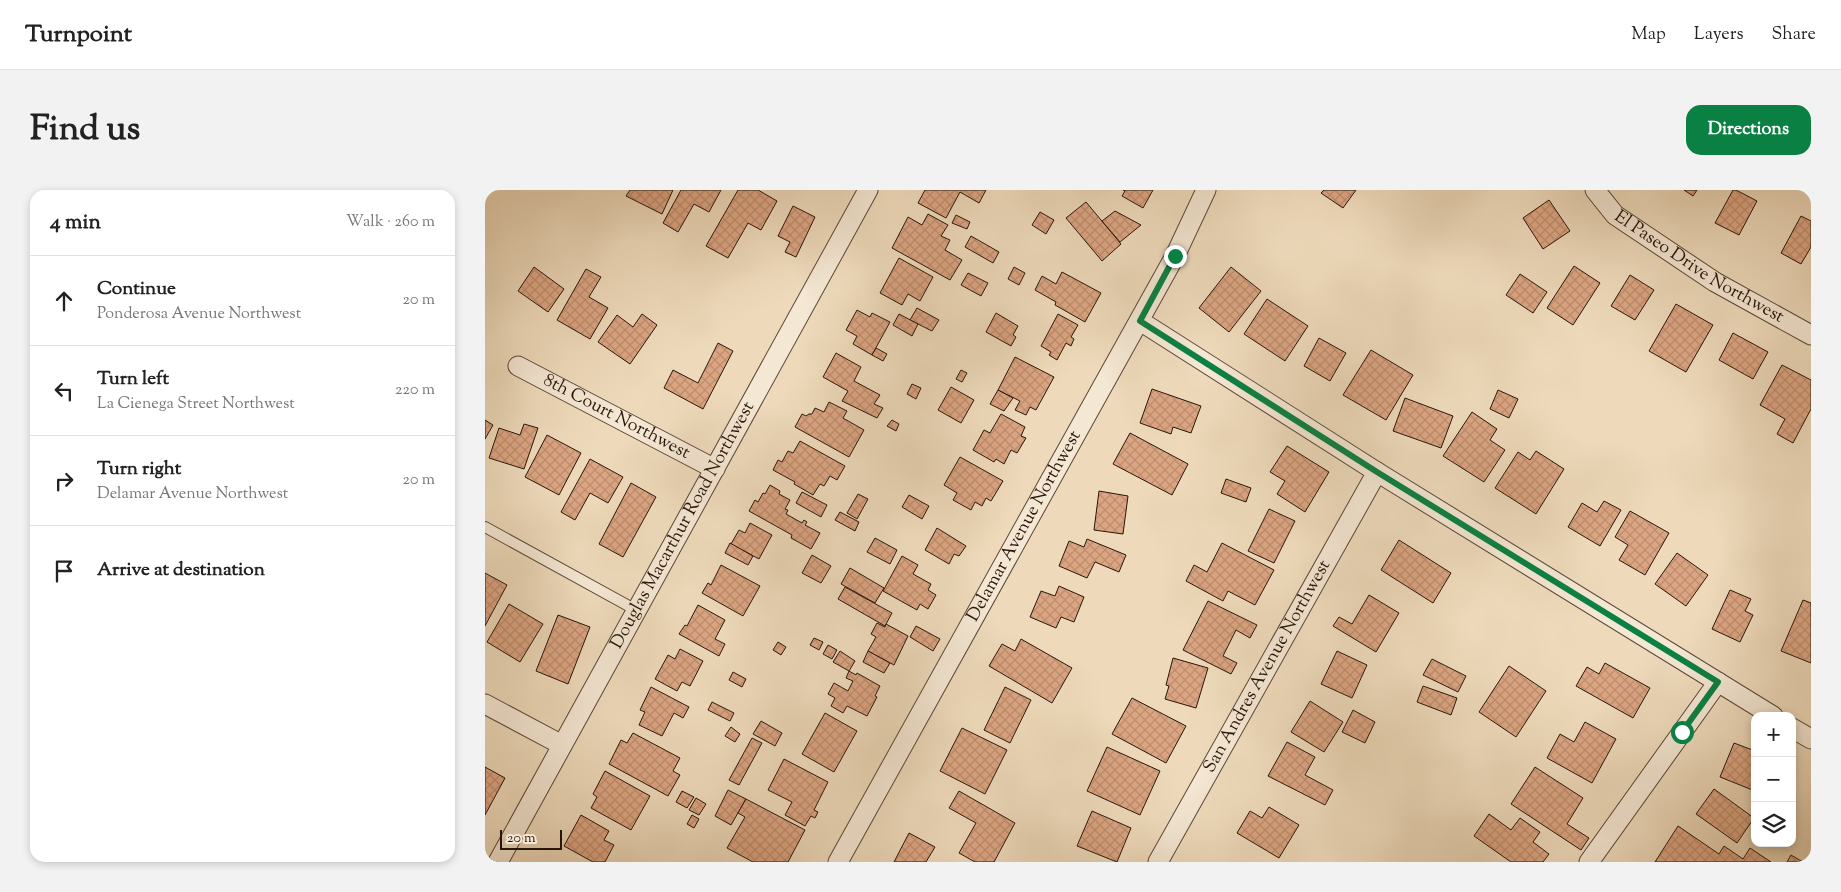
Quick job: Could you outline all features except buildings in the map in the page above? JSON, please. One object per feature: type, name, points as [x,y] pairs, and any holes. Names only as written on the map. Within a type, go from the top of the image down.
[{"type":"street","name":"Delamar Avenue Northwest","points":[[838,862],[1140,321],[1175,256],[1206,190]]},
{"type":"street","name":"El Paseo Drive Northwest","points":[[1595,190],[1615,215],[1715,282],[1811,335]]},
{"type":"street","name":"Douglas Macarthur Road Northwest","points":[[498,862],[715,468],[863,192]]},
{"type":"street","points":[[1140,321],[1377,472],[1767,712]]},
{"type":"street","name":"8th Court Northwest","points":[[518,366],[715,468]]},
{"type":"street","name":"San Andres Avenue Northwest","points":[[1158,862],[1377,472]]},
{"type":"street","points":[[1589,862],[1718,682]]},
{"type":"street","points":[[485,704],[562,745]]},
{"type":"street","points":[[1796,731],[1811,740]]},
{"type":"lane","points":[[485,527],[636,610]]},
{"type":"route","points":[[1175,256],[1140,321],[1377,472],[1718,682],[1682,732]]}]
